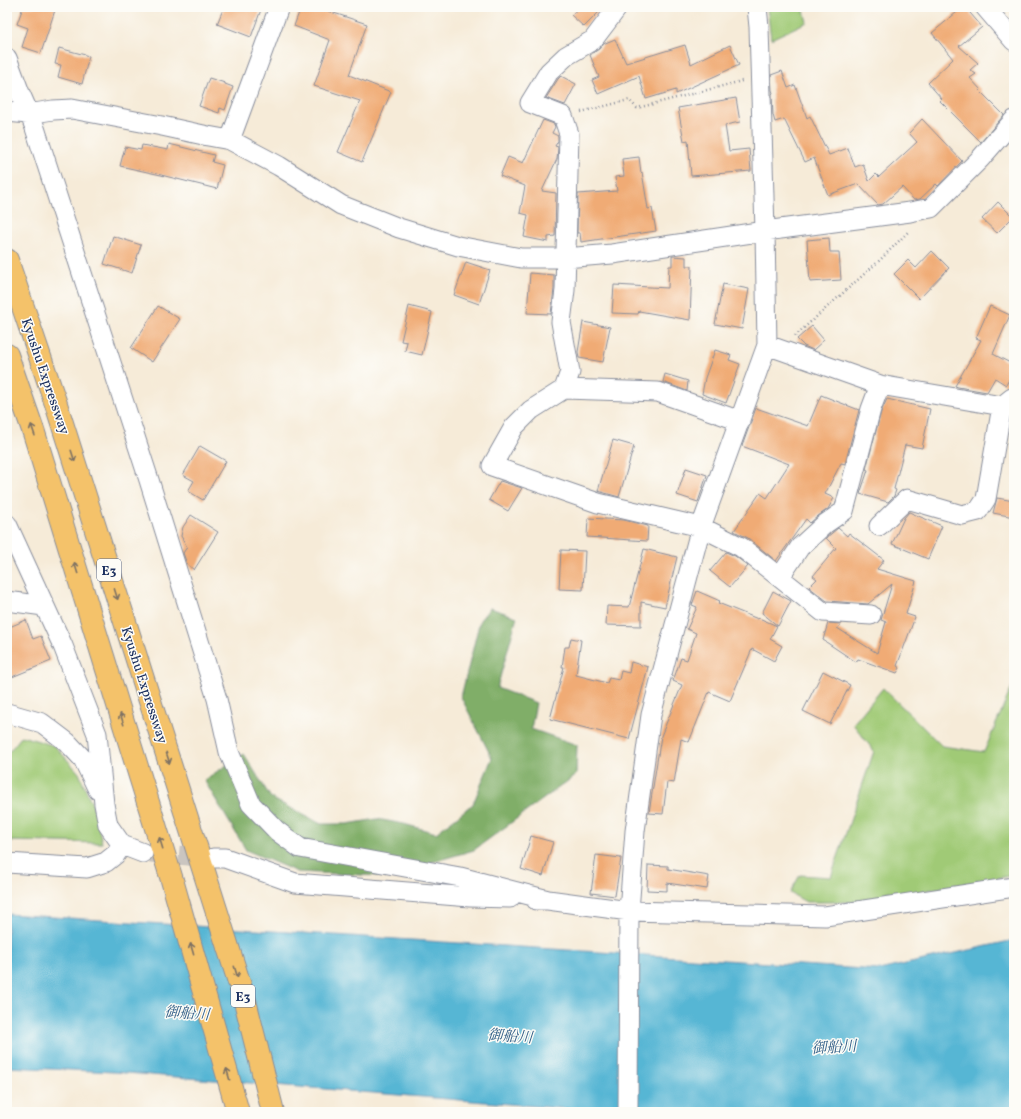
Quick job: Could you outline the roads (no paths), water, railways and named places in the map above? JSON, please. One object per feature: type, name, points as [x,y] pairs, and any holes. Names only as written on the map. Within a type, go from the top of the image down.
[{"type":"highway","name":"Kyushu Expressway","points":[[7,260],[56,404],[245,1001],[273,1112]]},
{"type":"highway","name":"E3","points":[[7,355],[34,433],[172,880],[238,1112]]},
{"type":"highway","points":[[245,1001],[282,1112]]},
{"type":"street","points":[[230,140],[279,7]]},
{"type":"street","points":[[618,7],[593,40],[566,56],[549,72],[530,103],[563,116],[569,134],[565,290],[561,322],[570,372],[564,388],[531,410],[514,427],[492,466],[598,503],[701,527],[741,547],[823,612],[871,615]]},
{"type":"street","points":[[628,1112],[629,911],[635,831],[651,715],[701,527],[740,421],[774,347],[765,231],[759,27],[757,7]]},
{"type":"street","points":[[985,7],[1014,41]]},
{"type":"street","points":[[7,58],[18,114],[34,125],[149,480],[217,699],[229,752],[251,804],[277,831],[300,848],[460,877],[548,900]]},
{"type":"street","points":[[18,114],[72,109],[230,140],[279,166],[341,205],[399,228],[458,246],[521,258],[565,258],[612,254],[932,208],[980,159],[1014,120]]},
{"type":"street","points":[[774,347],[880,386],[1010,399],[986,499],[978,511],[962,515],[907,500],[879,526]]},
{"type":"street","points":[[780,577],[800,547],[825,524],[844,511],[871,409],[880,386]]},
{"type":"street","points":[[564,388],[658,392],[740,421]]},
{"type":"street","points":[[7,524],[63,646],[97,734],[104,804],[108,825],[122,846],[143,853]]},
{"type":"street","points":[[7,601],[44,606]]},
{"type":"street","points":[[7,713],[42,723],[67,742],[83,759],[104,804]]},
{"type":"street","points":[[7,863],[87,868],[106,862],[116,854],[122,846]]},
{"type":"street","points":[[213,858],[225,858],[295,883],[470,896],[548,900],[629,911],[825,916],[1014,887]]},
{"type":"water","name":"御船川","points":[[7,914],[879,970],[1014,940],[1014,1112],[608,1112],[114,1072],[7,1067]]},
{"type":"tunnel","points":[[150,853],[213,858]]}]
